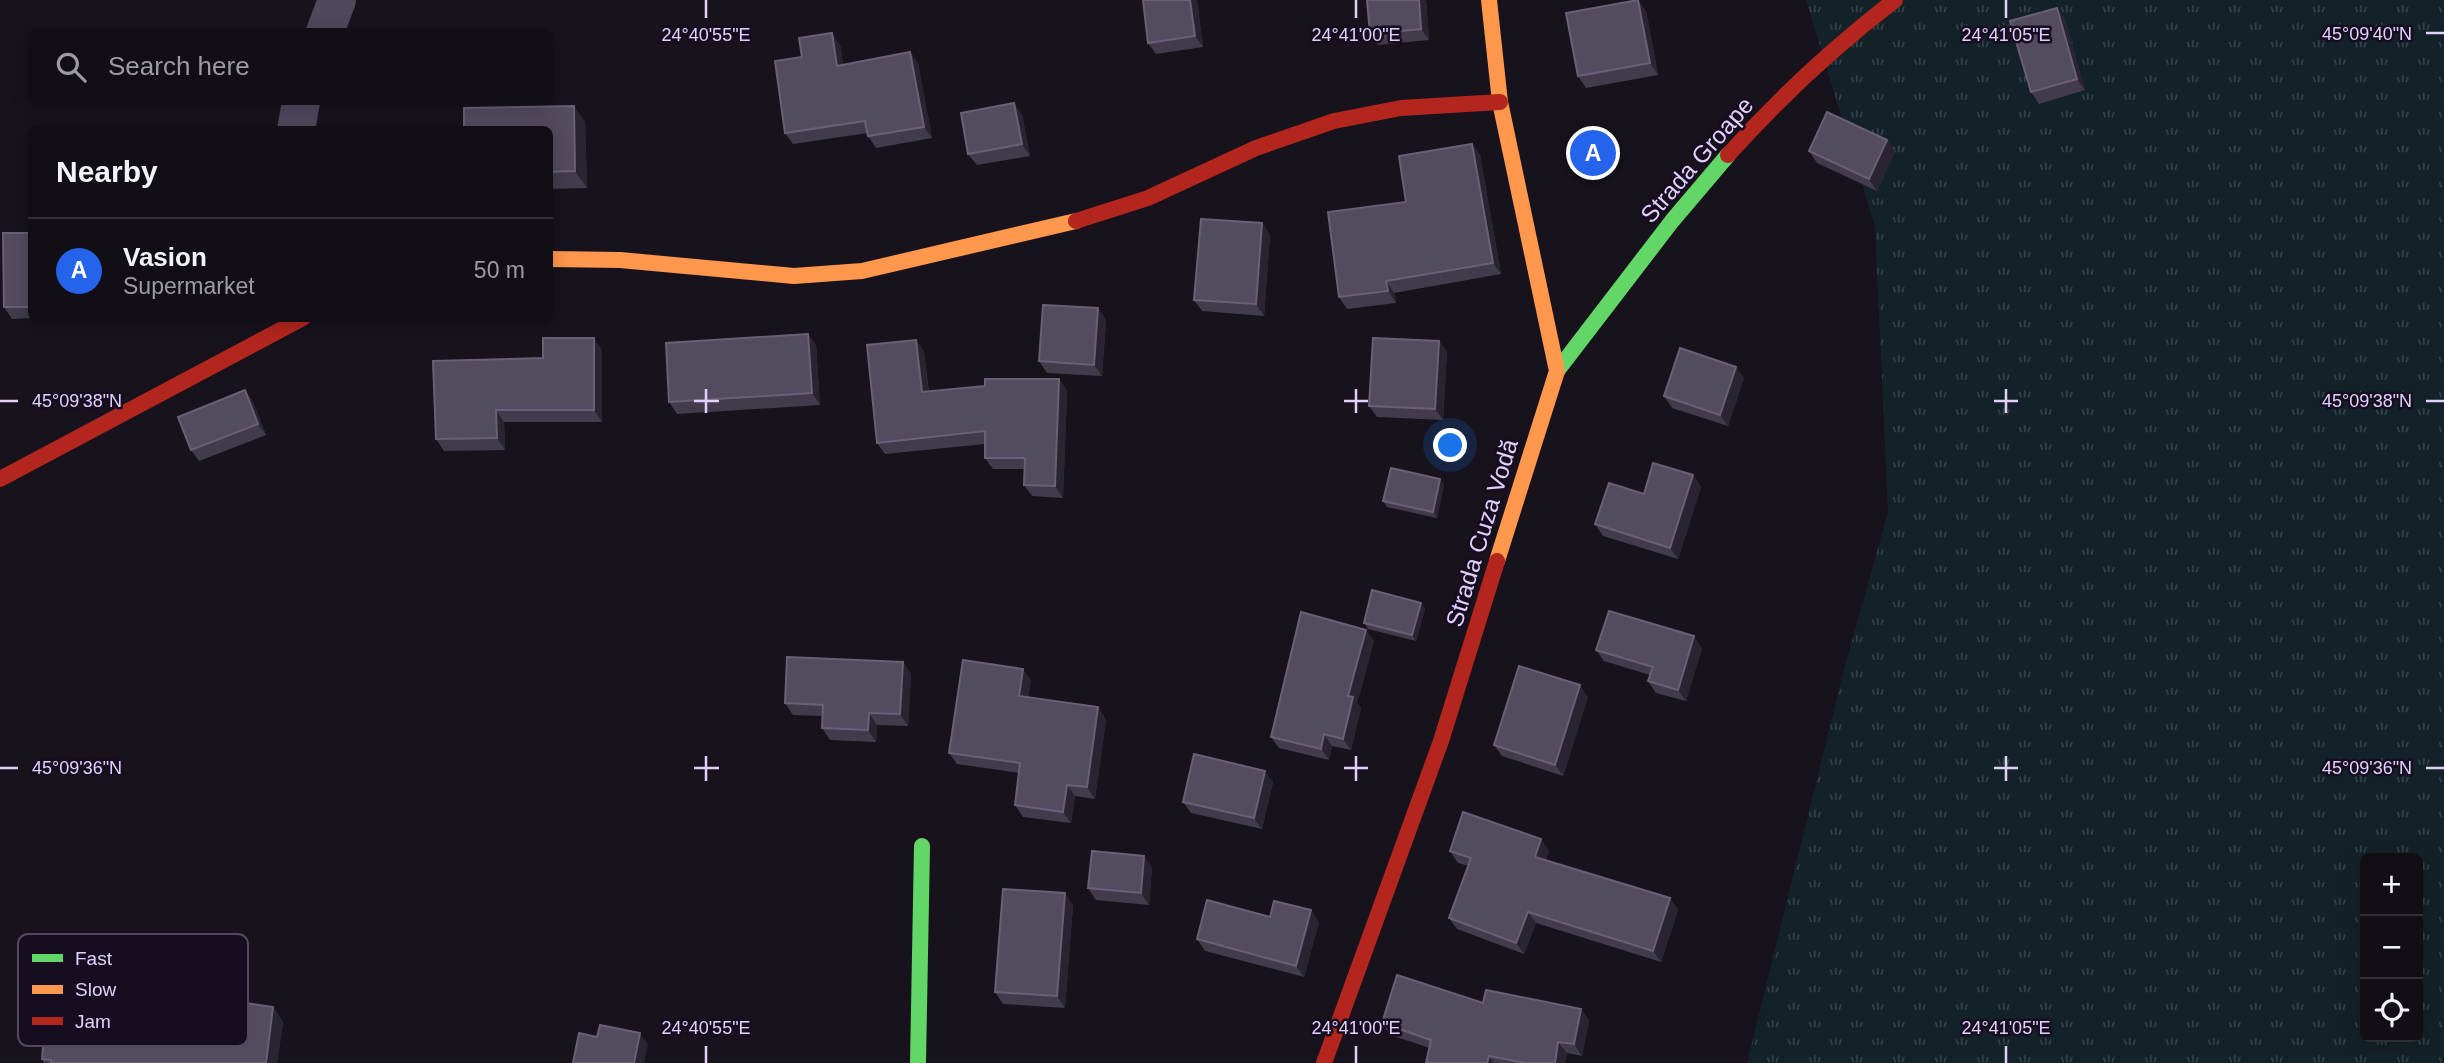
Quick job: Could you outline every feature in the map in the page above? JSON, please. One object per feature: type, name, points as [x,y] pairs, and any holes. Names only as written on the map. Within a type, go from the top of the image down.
[{"type":"street","points":[[326,28],[337,0]]},
{"type":"street","name":"Strada Cuza Vodă","points":[[1324,1063],[1441,740],[1557,371],[1500,102],[1489,0]]},
{"type":"street","name":"Strada Groape","points":[[1557,371],[1640,261],[1746,135],[1858,26],[1895,0]]},
{"type":"street","points":[[553,259],[620,260],[794,276],[862,271],[1070,223],[1148,198],[1256,148],[1334,121],[1401,108],[1500,102]]},
{"type":"street","points":[[297,126],[300,105]]},
{"type":"street","points":[[0,479],[294,322]]},
{"type":"street","points":[[918,1063],[922,846]]},
{"type":"green space","points":[[1806,0],[2444,0],[2444,1063],[1747,1063],[1843,673],[1888,512],[1875,227]]},
{"type":"building","points":[[1143,0],[1190,0],[1195,36],[1148,43]]},
{"type":"building","points":[[1367,0],[1419,0],[1421,29],[1370,34]]},
{"type":"building","points":[[1638,0],[1650,63],[1578,76],[1566,13]]},
{"type":"building","points":[[2057,8],[2077,79],[2031,92],[2010,21]]},
{"type":"building","points":[[832,33],[837,66],[910,52],[924,127],[868,136],[865,121],[785,133],[775,61],[802,57],[799,38]]},
{"type":"building","points":[[1014,103],[1022,144],[968,154],[961,113]]},
{"type":"building","points":[[574,106],[575,171],[553,172],[553,126],[464,126],[464,108]]},
{"type":"building","points":[[1827,112],[1887,140],[1869,179],[1809,151]]},
{"type":"building","points":[[1472,144],[1493,263],[1386,281],[1388,291],[1339,297],[1328,212],[1406,202],[1399,156]]},
{"type":"building","points":[[1201,219],[1262,223],[1256,304],[1194,300]]},
{"type":"building","points":[[3,233],[28,233],[28,307],[4,307]]},
{"type":"building","points":[[1043,305],[1098,308],[1094,365],[1039,361]]},
{"type":"building","points":[[808,334],[812,393],[669,402],[666,343]]},
{"type":"building","points":[[543,338],[594,338],[594,410],[496,410],[497,438],[436,439],[433,361],[543,358]]},
{"type":"building","points":[[1373,338],[1439,341],[1435,409],[1369,406]]},
{"type":"building","points":[[916,340],[922,392],[985,386],[985,379],[1059,379],[1055,486],[1024,485],[1025,458],[985,458],[985,431],[877,443],[867,345]]},
{"type":"building","points":[[1680,348],[1736,367],[1720,415],[1664,396]]},
{"type":"building","points":[[245,390],[258,424],[191,450],[178,417]]},
{"type":"building","points":[[1653,463],[1693,475],[1670,548],[1595,524],[1609,483],[1644,494]]},
{"type":"building","points":[[1391,468],[1440,479],[1433,512],[1383,501]]},
{"type":"building","points":[[1372,590],[1421,603],[1412,635],[1364,623]]},
{"type":"building","points":[[1609,611],[1694,636],[1678,690],[1648,681],[1653,667],[1596,650]]},
{"type":"building","points":[[1301,612],[1366,630],[1348,696],[1353,697],[1343,739],[1324,734],[1321,749],[1271,737]]},
{"type":"building","points":[[787,657],[903,662],[900,714],[869,713],[868,730],[822,728],[823,705],[785,703]]},
{"type":"building","points":[[963,660],[1023,669],[1019,696],[1098,707],[1087,787],[1067,785],[1063,812],[1015,805],[1020,763],[949,753]]},
{"type":"building","points":[[1519,666],[1580,685],[1555,765],[1494,745]]},
{"type":"building","points":[[1194,754],[1265,771],[1254,818],[1183,802]]},
{"type":"building","points":[[1463,812],[1541,839],[1535,857],[1670,898],[1653,951],[1528,912],[1516,943],[1449,918],[1471,858],[1450,851]]},
{"type":"building","points":[[1092,851],[1144,856],[1141,893],[1088,888]]},
{"type":"building","points":[[1003,889],[1065,893],[1057,996],[995,992]]},
{"type":"building","points":[[1207,900],[1270,917],[1274,901],[1311,910],[1296,966],[1197,939]]},
{"type":"building","points":[[1397,975],[1483,1003],[1486,990],[1581,1009],[1574,1044],[1558,1042],[1555,1063],[1525,1063],[1489,1056],[1487,1063],[1426,1063],[1431,1040],[1382,1023]]},
{"type":"building","points":[[248,1003],[273,1007],[266,1063],[51,1063],[51,1060],[42,1059],[43,1046],[248,1046]]},
{"type":"building","points":[[600,1025],[640,1033],[634,1063],[573,1063],[579,1033],[597,1037]]},
{"type":"traffic: fast","points":[[1557,371],[1672,221],[1728,155]]},
{"type":"traffic: fast","points":[[918,1063],[922,846]]},
{"type":"traffic: slow","points":[[1489,0],[1500,102],[1557,371],[1497,561]]},
{"type":"traffic: slow","points":[[553,259],[620,260],[794,276],[862,271],[1076,221]]},
{"type":"traffic: jam","points":[[1728,155],[1808,74],[1895,0]]},
{"type":"traffic: jam","points":[[1076,221],[1148,198],[1256,148],[1334,121],[1401,108],[1500,102]]},
{"type":"traffic: jam","points":[[0,479],[295,322]]},
{"type":"traffic: jam","points":[[1324,1063],[1441,741],[1497,561]]},
{"type":"place","name":"Vasion","points":[[1593,153]]}]
